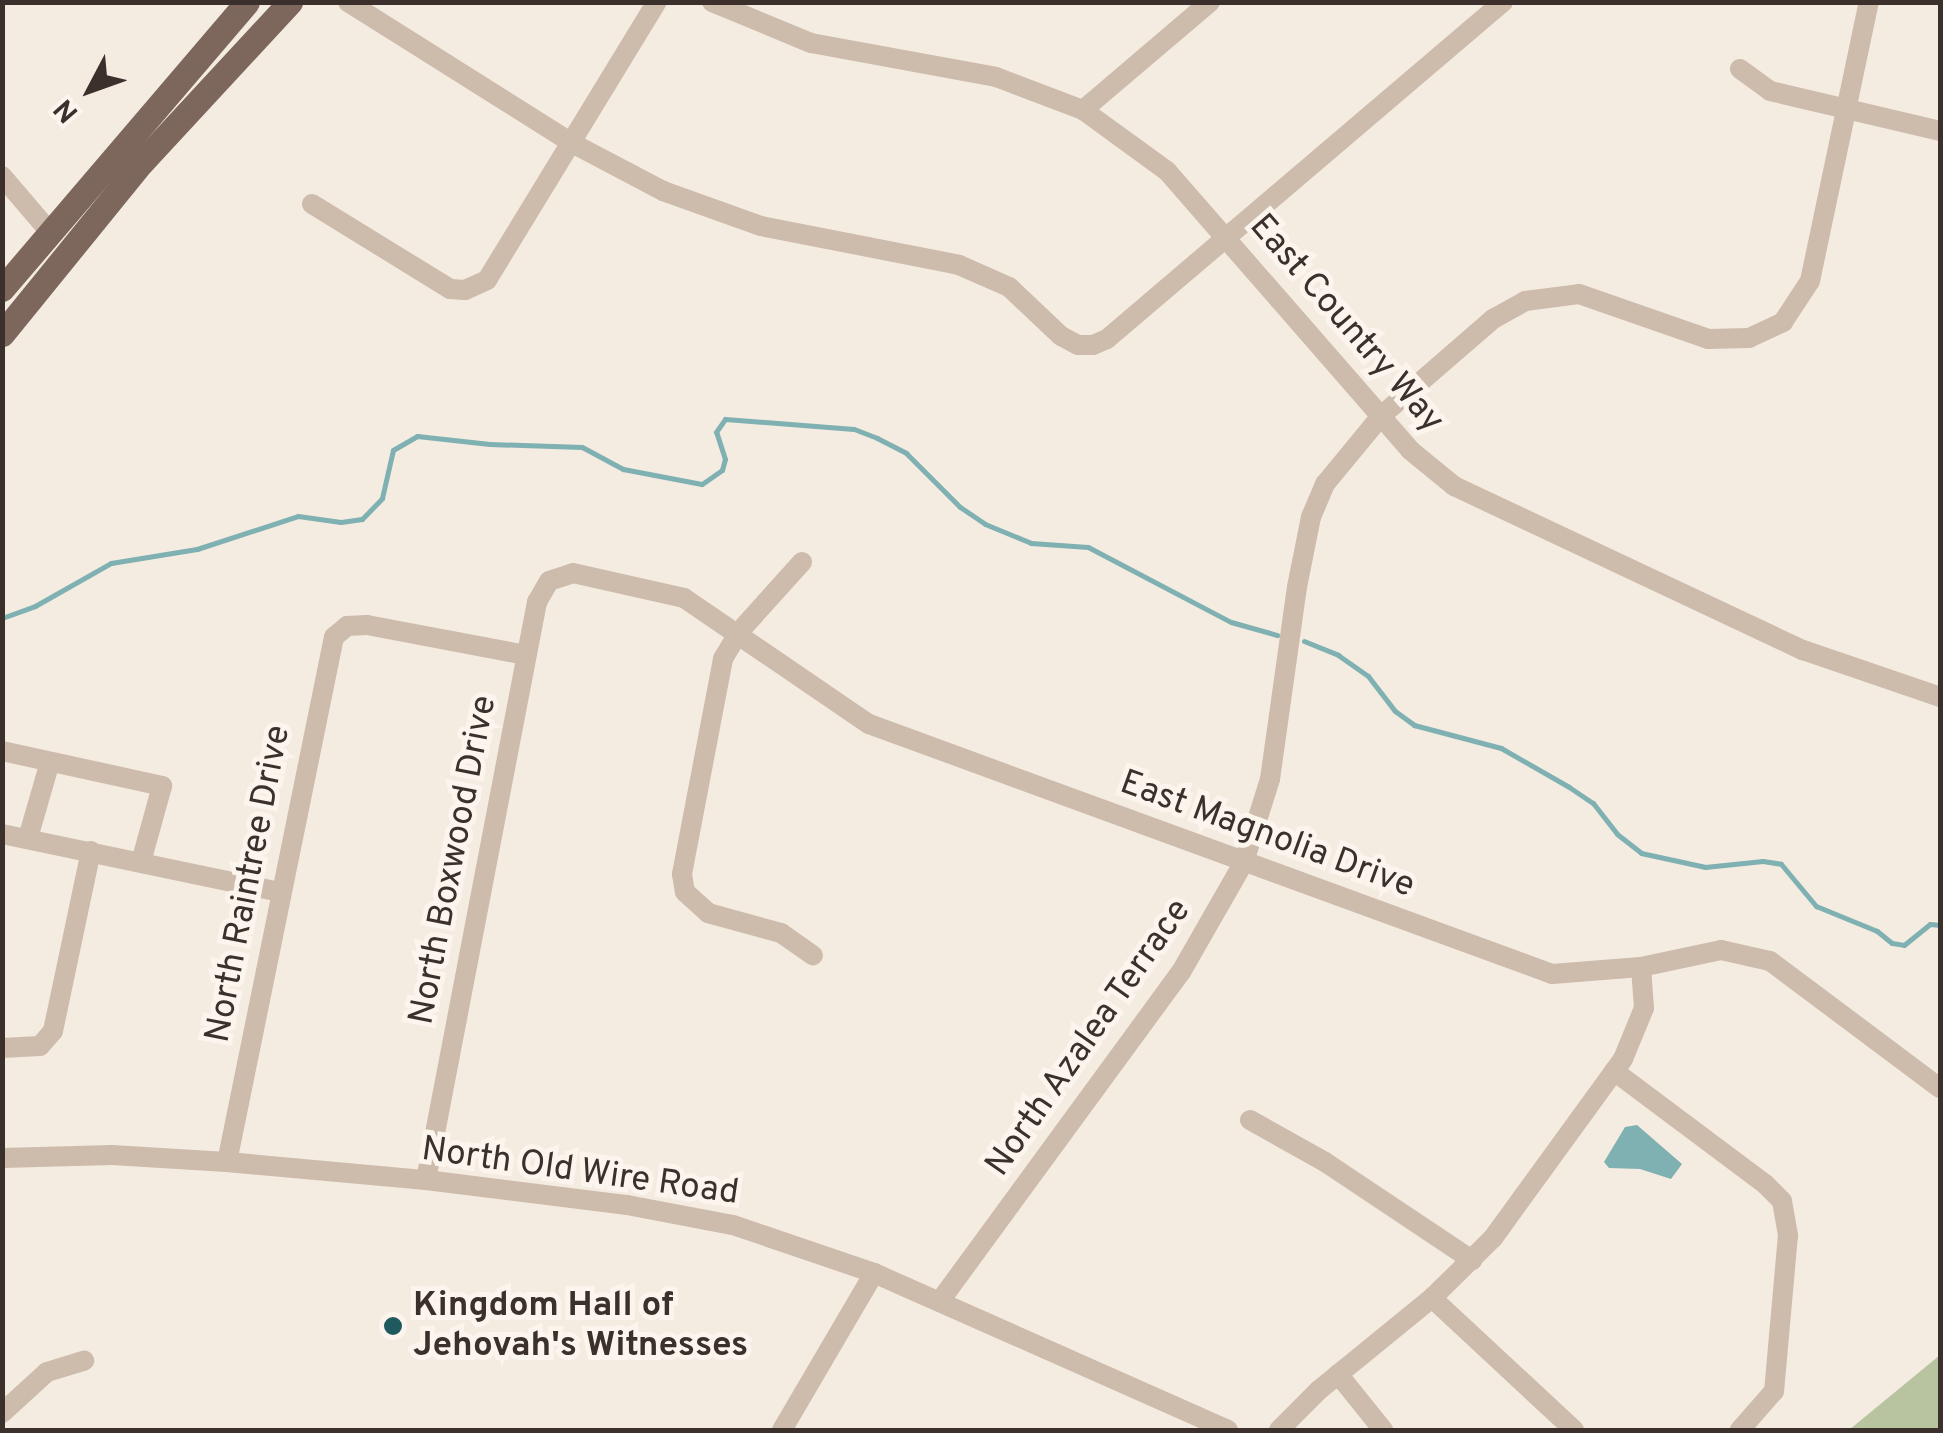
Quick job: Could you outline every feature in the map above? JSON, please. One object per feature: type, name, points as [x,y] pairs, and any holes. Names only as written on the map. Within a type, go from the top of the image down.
[{"type":"main road","points":[[2,289],[247,2]]},
{"type":"main road","points":[[2,334],[142,162],[290,2]]},
{"type":"street","points":[[348,2],[570,142],[662,192],[714,212],[808,237],[926,256],[984,274],[1009,287],[1062,336],[1078,344],[1107,338],[1503,2]]},
{"type":"street","points":[[312,204],[450,289],[465,290],[488,280],[657,2]]},
{"type":"street","name":"East Country Way","points":[[712,2],[739,18],[810,44],[996,77],[1082,110],[1167,171],[1410,450],[1454,486],[1803,650],[1940,697]]},
{"type":"street","points":[[1082,110],[1210,2]]},
{"type":"street","name":"North Azalea Terrace","points":[[940,1301],[1182,972],[1244,862],[1270,779],[1311,518],[1326,484],[1381,416],[1508,308],[1544,295],[1597,298],[1685,335],[1731,341],[1769,331],[1795,309],[1810,281],[1869,2]]},
{"type":"street","points":[[1740,69],[1770,90],[1940,132]]},
{"type":"street","points":[[2,176],[48,231]]},
{"type":"street","points":[[802,562],[739,632],[723,659],[682,874],[685,892],[708,913],[781,932],[813,956]]},
{"type":"street","name":"East Magnolia Drive","points":[[573,572],[684,598],[869,724],[1552,974],[1641,967],[1721,950],[1770,961],[1940,1088]]},
{"type":"street","name":"North Boxwood Drive","points":[[426,1180],[526,656],[542,590],[560,574],[573,572]]},
{"type":"street","name":"North Raintree Drive","points":[[227,1162],[329,649],[346,626],[367,625],[526,656]]},
{"type":"street","points":[[2,752],[162,786],[141,862]]},
{"type":"street","points":[[28,838],[50,762]]},
{"type":"street","points":[[2,834],[280,892]]},
{"type":"street","points":[[2,1048],[40,1046],[53,1031],[91,852]]},
{"type":"street","points":[[1279,1430],[1338,1374],[1432,1298],[1472,1260],[1614,1071],[1634,1038],[1644,1008],[1641,967]]},
{"type":"street","points":[[1614,1071],[1766,1184],[1782,1202],[1788,1235],[1774,1390],[1740,1430]]},
{"type":"street","points":[[1250,1120],[1325,1162],[1472,1260]]},
{"type":"street","name":"North Old Wire Road","points":[[2,1158],[112,1155],[227,1162],[426,1180],[627,1205],[734,1224],[874,1273],[1228,1430]]},
{"type":"street","points":[[782,1430],[874,1273]]},
{"type":"street","points":[[1432,1298],[1574,1430]]},
{"type":"street","points":[[2,1413],[47,1372],[84,1361]]},
{"type":"street","points":[[1338,1374],[1383,1430]]},
{"type":"green space","points":[[1940,1355],[1940,1430],[1849,1430]]},
{"type":"water","points":[[1637,1125],[1682,1164],[1671,1179],[1640,1169],[1609,1168],[1604,1162],[1625,1127]]},
{"type":"waterway","points":[[2,618],[35,606],[111,563],[197,549],[298,516],[341,522],[362,519],[382,498],[393,450],[417,436],[490,444],[582,447],[623,469],[702,484],[722,470],[725,459],[716,432],[725,419],[854,429],[906,453],[960,507],[985,524],[1031,543],[1088,547],[1231,622],[1277,635]]},
{"type":"waterway","points":[[1304,641],[1338,655],[1368,676],[1395,711],[1414,725],[1501,748],[1569,787],[1593,803],[1617,834],[1641,853],[1705,867],[1763,861],[1781,864],[1816,906],[1877,931],[1892,943],[1904,945],[1930,924],[1940,925]]},
{"type":"place","name":"Kingdom Hall of Jehovah's Witnesses","points":[[393,1326]]}]
